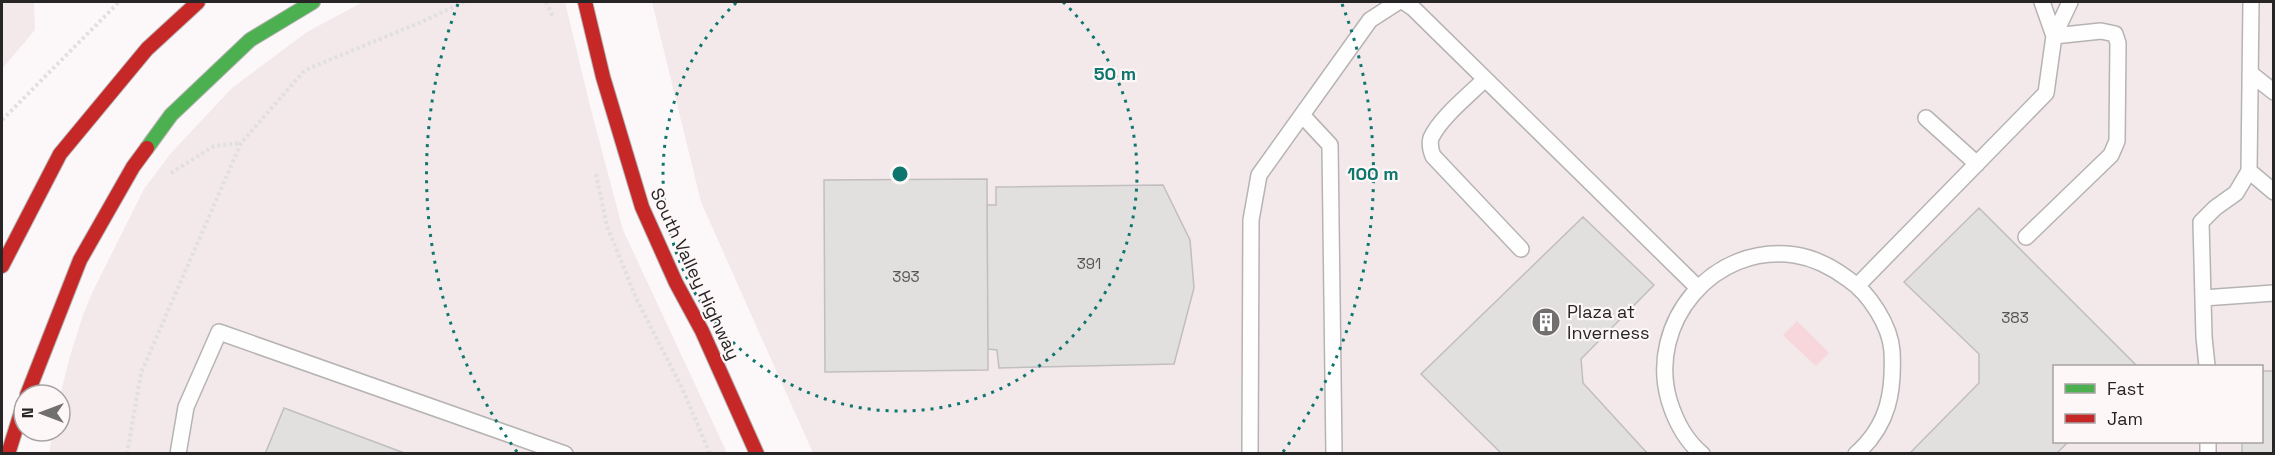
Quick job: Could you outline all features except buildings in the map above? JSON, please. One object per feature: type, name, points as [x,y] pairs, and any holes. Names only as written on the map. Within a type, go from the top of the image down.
[{"type":"main road","points":[[2,266],[60,154],[147,49],[198,2]]},
{"type":"main road","points":[[32,383],[80,260],[140,158],[171,115],[250,40],[313,2]]},
{"type":"main road","name":"South Valley Highway","points":[[585,2],[603,78],[642,207],[676,283],[702,331],[757,453]]},
{"type":"lane","points":[[1250,453],[1251,220],[1259,175],[1370,20],[1398,2]]},
{"type":"lane","points":[[1404,2],[1413,8],[1697,287]]},
{"type":"lane","points":[[2042,2],[2054,36]]},
{"type":"lane","points":[[1858,285],[2046,93],[2054,36],[2070,2]]},
{"type":"lane","points":[[2208,365],[2204,337],[2201,222],[2215,208],[2236,193],[2249,171],[2251,2]]},
{"type":"lane","points":[[2026,237],[2111,155],[2117,141],[2118,43],[2115,34],[2100,32],[2054,36]]},
{"type":"lane","points":[[2250,73],[2274,93]]},
{"type":"lane","points":[[1485,79],[1440,125],[1430,140],[1430,150],[1433,156],[1521,249]]},
{"type":"lane","points":[[1302,115],[1330,146],[1334,453]]},
{"type":"lane","points":[[1926,118],[1977,164]]},
{"type":"lane","points":[[2249,171],[2274,192]]},
{"type":"lane","points":[[1702,453],[1692,445],[1674,416],[1664,383],[1666,348],[1677,315],[1697,287],[1726,267],[1759,255],[1795,255],[1829,265],[1858,285],[1879,313],[1891,346],[1893,381],[1885,415],[1866,445],[1856,453]]},
{"type":"lane","points":[[2203,298],[2274,293]]},
{"type":"lane","points":[[178,453],[186,407],[219,332],[565,453]]},
{"type":"path","points":[[2,120],[119,2]]},
{"type":"path","points":[[127,453],[141,373],[241,143],[305,70],[464,2]]},
{"type":"shaded area","points":[[2,2],[34,2],[35,30],[2,69]]},
{"type":"shaded area","points":[[363,2],[565,2],[623,230],[727,453],[49,454],[51,443],[72,443],[72,383],[63,383],[70,356],[92,293],[144,189],[171,153],[232,88],[307,32]]},
{"type":"shaded area","points":[[652,2],[2273,2],[2273,453],[813,453],[701,202]]},
{"type":"shaded area","points":[[1797,321],[1829,353],[1816,366],[1783,335]]},
{"type":"traffic: fast","points":[[147,148],[171,115],[250,40],[313,2]]},
{"type":"traffic: jam","points":[[2,266],[60,154],[147,49],[198,2]]},
{"type":"traffic: jam","points":[[585,2],[603,77],[642,207],[676,283],[702,331],[757,454]]},
{"type":"traffic: jam","points":[[32,383],[80,260],[133,167],[147,148]]},
{"type":"traffic: jam","points":[[8,454],[12,441]]},
{"type":"place","name":"Plaza at Inverness","points":[[1546,322]]}]
